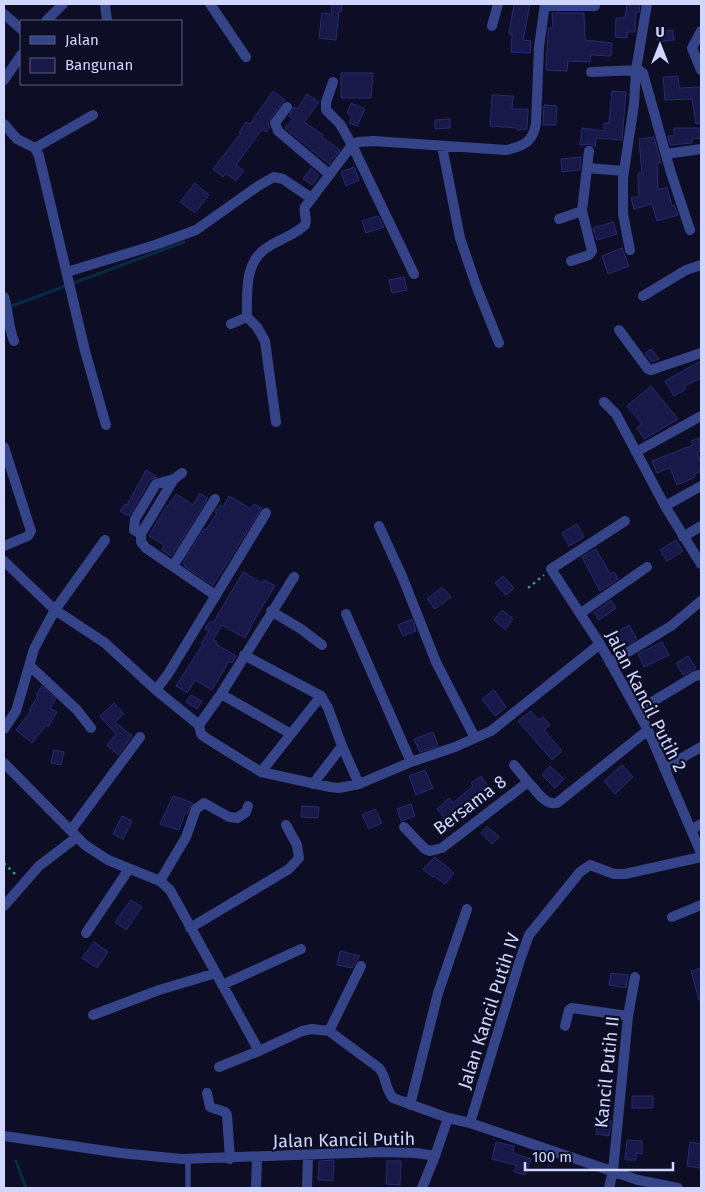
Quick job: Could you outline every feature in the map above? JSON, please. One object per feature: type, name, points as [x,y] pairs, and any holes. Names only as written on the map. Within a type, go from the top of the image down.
[{"type":"street","points":[[47,20],[63,4]]},
{"type":"street","points":[[104,4],[107,20]]},
{"type":"street","points":[[210,4],[246,57]]},
{"type":"street","points":[[492,26],[497,4]]},
{"type":"street","points":[[630,250],[623,214],[622,197],[634,104],[636,70],[647,4]]},
{"type":"street","points":[[276,422],[265,340],[257,327],[247,317],[247,284],[256,258],[268,247],[305,225],[307,220],[304,207],[352,145],[358,142],[373,141],[506,150],[525,144],[531,138],[536,123],[540,47],[545,5],[595,6]]},
{"type":"street","points":[[4,14],[20,28]]},
{"type":"street","points":[[701,31],[692,48],[701,70]]},
{"type":"street","points":[[4,80],[20,56]]},
{"type":"street","points":[[591,72],[636,70],[640,71],[644,76],[690,230]]},
{"type":"street","points":[[334,82],[326,102],[326,110],[340,124],[352,145],[414,274]]},
{"type":"street","points":[[287,107],[275,123],[278,131],[329,174]]},
{"type":"street","points":[[35,148],[93,115]]},
{"type":"street","points":[[4,124],[17,139],[35,148],[44,171],[85,351],[106,425]]},
{"type":"street","points":[[442,146],[460,238],[499,343]]},
{"type":"street","points":[[666,154],[701,149]]},
{"type":"street","points":[[571,261],[589,255],[592,251],[582,211],[589,151]]},
{"type":"street","points":[[587,168],[624,171]]},
{"type":"street","points":[[69,279],[196,230],[258,186],[274,177],[283,178],[311,198]]},
{"type":"street","points":[[559,219],[582,211]]},
{"type":"street","points":[[644,296],[686,270],[701,266]]},
{"type":"street","points":[[6,303],[14,340]]},
{"type":"street","points":[[231,324],[247,317]]},
{"type":"street","points":[[619,330],[648,369],[651,370],[701,353]]},
{"type":"street","points":[[604,402],[616,414],[664,506],[701,564]]},
{"type":"street","points":[[636,452],[701,416]]},
{"type":"street","points":[[4,447],[31,531],[28,536],[4,546]]},
{"type":"street","points":[[178,476],[156,484],[136,519],[134,530],[140,534],[141,542],[146,548],[215,595]]},
{"type":"street","points":[[664,506],[701,486]]},
{"type":"street","points":[[173,566],[215,499]]},
{"type":"street","points":[[156,690],[168,674],[266,513]]},
{"type":"street","points":[[551,570],[626,521]]},
{"type":"street","points":[[379,526],[402,576],[436,662],[475,738]]},
{"type":"street","points":[[683,537],[701,526]]},
{"type":"street","points":[[4,729],[16,711],[34,650],[55,610],[105,540]]},
{"type":"street","points":[[4,562],[55,610],[104,644],[199,725],[201,734],[206,738],[261,772],[312,784],[339,788],[359,784],[491,731],[600,644]]},
{"type":"street","points":[[581,613],[646,567]]},
{"type":"street","name":"Jalan Kancil Putih 2","points":[[551,570],[600,644],[648,730],[701,855]]},
{"type":"street","points":[[199,725],[221,694],[271,611],[294,577]]},
{"type":"street","points":[[610,663],[671,626],[701,601]]},
{"type":"street","points":[[271,611],[301,629],[322,645]]},
{"type":"street","points":[[346,614],[411,762]]},
{"type":"street","points":[[244,655],[321,696],[328,708],[359,784]]},
{"type":"street","points":[[30,666],[77,710],[91,728]]},
{"type":"street","points":[[637,712],[695,676],[701,675]]},
{"type":"street","points":[[221,694],[291,734]]},
{"type":"street","points":[[261,772],[321,696]]},
{"type":"street","name":"Bersama 8","points":[[404,827],[430,851],[442,848],[528,782],[544,801],[557,803],[648,730]]},
{"type":"street","points":[[4,906],[39,866],[74,834],[140,738]]},
{"type":"street","points":[[312,784],[342,746]]},
{"type":"street","points":[[664,768],[701,747]]},
{"type":"street","points":[[4,764],[85,845],[108,860],[160,881],[170,890],[259,1051]]},
{"type":"street","points":[[514,765],[528,782]]},
{"type":"street","points":[[160,881],[180,849],[196,808],[199,805],[204,804],[229,817],[237,818],[246,812],[248,806]]},
{"type":"street","points":[[691,830],[701,824]]},
{"type":"street","points":[[190,928],[289,869],[297,862],[300,858],[298,846],[286,825]]},
{"type":"street","name":"Jalan Kancil Putih IV","points":[[470,1123],[529,935],[580,872],[590,865],[614,874],[626,874],[701,855]]},
{"type":"street","points":[[86,933],[129,869]]},
{"type":"street","points":[[672,917],[701,904]]},
{"type":"street","points":[[410,1105],[438,993],[467,908]]},
{"type":"street","points":[[222,985],[301,949]]},
{"type":"street","points":[[329,1031],[361,966]]},
{"type":"street","points":[[93,1015],[158,990],[216,974]]},
{"type":"street","name":"Kancil Putih II","points":[[609,1188],[613,1170],[628,1016],[635,977]]},
{"type":"street","points":[[565,1026],[569,1010],[572,1008],[628,1016]]},
{"type":"street","points":[[219,1067],[302,1031],[312,1029],[329,1031],[379,1068],[383,1073],[387,1091],[393,1098],[448,1118],[470,1123],[613,1170],[638,1180],[659,1186],[678,1188]]},
{"type":"street","points":[[207,1093],[210,1107],[225,1112],[230,1159]]},
{"type":"street","name":"Jalan Kancil Putih","points":[[4,1136],[120,1154],[188,1160],[379,1152],[435,1156],[448,1118]]},
{"type":"street","points":[[306,1188],[308,1156]]},
{"type":"street","points":[[422,1188],[435,1156]]},
{"type":"street","points":[[256,1188],[257,1158]]},
{"type":"lane","points":[[188,1160],[188,1188]]},
{"type":"path","points":[[528,588],[551,570]]},
{"type":"path","points":[[4,863],[24,883]]},
{"type":"building","points":[[332,4],[342,4],[341,12],[339,12],[336,40],[319,38],[322,13],[331,14]]},
{"type":"building","points":[[514,4],[530,4],[523,40],[531,41],[530,53],[511,52],[512,34],[509,34]]},
{"type":"building","points":[[627,4],[640,4],[639,12],[636,12],[635,32],[627,32],[627,38],[615,37],[616,18],[625,18]]},
{"type":"building","points":[[552,13],[584,13],[585,40],[612,43],[611,56],[591,55],[590,62],[568,61],[567,71],[546,70],[548,31],[549,28],[553,28]]},
{"type":"building","points":[[673,30],[674,40],[658,42],[657,32]]},
{"type":"building","points":[[341,73],[373,73],[371,98],[341,98]]},
{"type":"building","points":[[678,76],[679,88],[700,87],[701,123],[696,124],[692,99],[665,100],[663,77]]},
{"type":"building","points":[[273,91],[285,100],[268,122],[269,128],[266,132],[262,129],[236,165],[244,171],[236,181],[226,173],[223,177],[213,169],[241,133],[239,132],[246,122],[250,124]]},
{"type":"building","points":[[612,91],[626,92],[622,140],[596,138],[595,147],[590,144],[580,145],[582,128],[604,131],[604,123],[609,123]]},
{"type":"building","points":[[307,94],[319,102],[304,122],[340,150],[329,164],[285,128],[293,119],[289,116],[294,107],[297,109]]},
{"type":"building","points":[[492,95],[513,96],[512,109],[528,109],[527,129],[517,130],[517,128],[490,126]]},
{"type":"building","points":[[351,103],[365,109],[357,126],[349,123],[352,116],[347,113]]},
{"type":"building","points":[[544,105],[557,106],[556,125],[543,125]]},
{"type":"building","points":[[450,119],[450,128],[435,129],[435,120]]},
{"type":"building","points":[[674,128],[701,128],[701,138],[692,139],[692,143],[670,145],[668,136],[674,136]]},
{"type":"building","points":[[654,137],[661,163],[657,163],[658,190],[667,187],[672,206],[674,205],[678,215],[657,221],[652,204],[634,209],[631,198],[639,196],[638,173],[642,173],[639,139]]},
{"type":"building","points":[[581,157],[580,170],[562,172],[561,159]]},
{"type":"building","points":[[354,167],[359,180],[346,186],[341,172]]},
{"type":"building","points":[[311,168],[319,175],[312,185],[303,179]]},
{"type":"building","points":[[195,183],[209,195],[195,213],[180,202]]},
{"type":"building","points":[[378,216],[384,227],[366,233],[362,221]]},
{"type":"building","points":[[613,222],[617,234],[597,240],[593,228]]},
{"type":"building","points":[[622,248],[629,266],[608,274],[602,256]]},
{"type":"building","points":[[404,277],[407,290],[392,293],[389,280]]},
{"type":"building","points":[[651,349],[659,359],[652,362],[645,353]]},
{"type":"building","points":[[701,361],[701,378],[684,386],[686,389],[674,396],[665,381]]},
{"type":"building","points":[[651,386],[678,419],[644,439],[637,428],[642,424],[627,406]]},
{"type":"building","points":[[699,438],[701,451],[697,452],[701,471],[694,474],[695,477],[677,485],[670,468],[657,473],[652,461],[693,445],[691,441]]},
{"type":"building","points":[[146,470],[157,477],[150,480],[129,516],[120,511],[125,504],[127,505]]},
{"type":"building","points":[[200,493],[208,498],[171,556],[162,550],[164,545],[149,536],[167,505],[176,494],[193,505]]},
{"type":"building","points":[[229,496],[251,509],[254,504],[262,508],[213,585],[184,566],[185,564],[183,563],[204,529],[206,530],[217,513],[215,512],[220,505],[223,507]]},
{"type":"building","points":[[577,524],[584,537],[569,546],[562,533]]},
{"type":"building","points":[[676,540],[683,551],[667,561],[660,550]]},
{"type":"building","points":[[596,549],[610,574],[614,572],[618,579],[600,591],[582,557]]},
{"type":"building","points":[[243,572],[262,583],[264,580],[275,586],[245,638],[222,625],[213,640],[217,642],[216,644],[236,656],[232,663],[229,661],[212,690],[195,680],[187,693],[176,686],[203,644],[201,643],[209,631],[205,629],[210,621],[213,623]]},
{"type":"building","points":[[503,576],[514,588],[506,595],[495,583]]},
{"type":"building","points":[[442,587],[451,597],[435,609],[427,599]]},
{"type":"building","points":[[611,600],[616,608],[599,620],[594,613]]},
{"type":"building","points":[[502,610],[513,619],[505,630],[494,620]]},
{"type":"building","points":[[412,619],[416,631],[403,636],[398,625]]},
{"type":"building","points":[[629,625],[637,639],[625,646],[617,632]]},
{"type":"building","points":[[662,642],[669,655],[644,667],[638,654]]},
{"type":"building","points":[[688,656],[696,668],[683,675],[676,663]]},
{"type":"building","points":[[42,686],[56,699],[50,708],[57,712],[48,727],[46,725],[32,743],[16,730],[31,711],[29,710]]},
{"type":"building","points":[[494,690],[506,707],[495,716],[482,699]]},
{"type":"building","points":[[191,695],[202,701],[197,709],[186,702]]},
{"type":"building","points":[[114,703],[124,714],[115,722],[132,736],[118,755],[107,745],[116,734],[100,716]]},
{"type":"building","points":[[531,711],[539,720],[543,717],[550,725],[544,730],[562,751],[552,760],[518,721]]},
{"type":"building","points":[[433,732],[438,746],[420,752],[414,739]]},
{"type":"building","points":[[54,750],[64,752],[61,765],[51,763]]},
{"type":"building","points":[[622,765],[633,777],[615,794],[604,781]]},
{"type":"building","points":[[550,766],[564,779],[555,788],[542,775]]},
{"type":"building","points":[[425,770],[433,788],[416,795],[409,776]]},
{"type":"building","points":[[481,776],[492,792],[477,803],[479,806],[470,814],[468,812],[452,826],[437,809],[449,798],[453,803],[473,786],[471,783]]},
{"type":"building","points":[[173,796],[193,803],[187,814],[185,813],[179,830],[160,824]]},
{"type":"building","points":[[411,804],[415,816],[401,821],[397,809]]},
{"type":"building","points":[[302,806],[319,807],[318,818],[301,817]]},
{"type":"building","points":[[375,809],[382,823],[369,829],[362,815]]},
{"type":"building","points":[[122,816],[132,821],[123,839],[113,834]]},
{"type":"building","points":[[487,826],[499,837],[492,844],[481,833]]},
{"type":"building","points":[[435,857],[454,873],[445,884],[434,876],[432,877],[423,869]]},
{"type":"building","points":[[131,900],[142,907],[126,930],[115,922]]},
{"type":"building","points":[[94,942],[108,952],[97,968],[82,958]]},
{"type":"building","points":[[340,951],[360,956],[352,968],[337,965]]},
{"type":"building","points":[[701,968],[701,1000],[699,1000],[691,971]]},
{"type":"building","points":[[611,973],[628,975],[626,988],[609,985]]},
{"type":"building","points":[[632,1096],[653,1096],[653,1108],[632,1108]]},
{"type":"building","points":[[598,1119],[611,1121],[609,1136],[596,1134]]},
{"type":"building","points":[[627,1140],[642,1141],[642,1154],[636,1153],[636,1160],[625,1160]]},
{"type":"building","points":[[496,1142],[514,1146],[513,1153],[531,1159],[525,1175],[514,1172],[516,1165],[492,1159]]},
{"type":"building","points":[[690,1142],[701,1144],[700,1168],[687,1166]]},
{"type":"building","points":[[334,1160],[333,1181],[318,1180],[319,1161]]},
{"type":"building","points":[[387,1161],[401,1161],[400,1185],[386,1184]]},
{"type":"waterway","points":[[9,307],[184,242]]},
{"type":"waterway","points":[[16,1161],[26,1188]]}]
